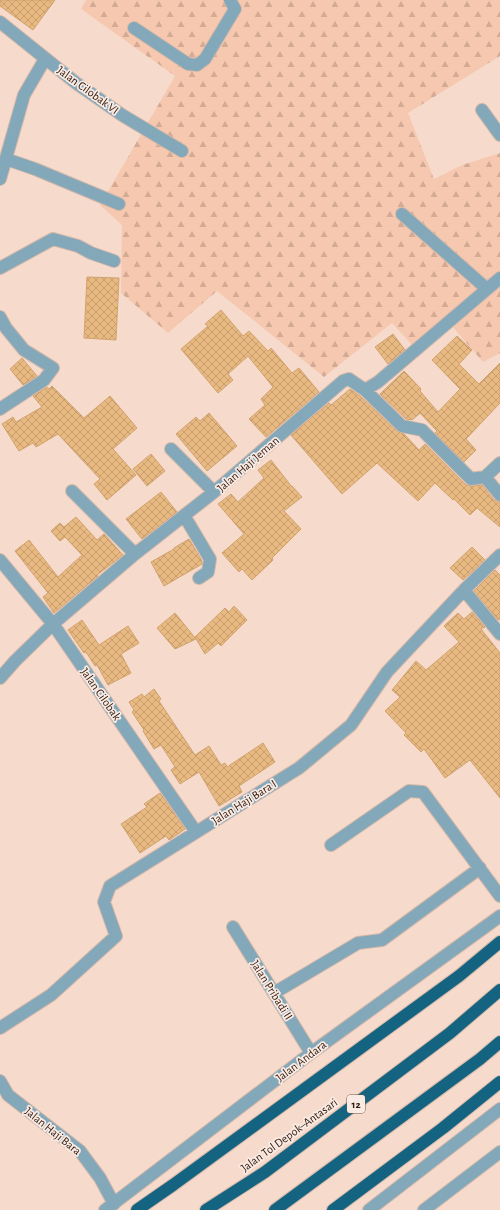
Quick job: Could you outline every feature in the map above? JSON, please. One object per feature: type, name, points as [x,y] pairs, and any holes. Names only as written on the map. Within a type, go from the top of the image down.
[{"type":"highway","points":[[137,1210],[453,981],[500,942]]},
{"type":"highway","name":"Jalan Tol Depok–Antasari","points":[[206,1210],[265,1172],[450,1034],[500,990]]},
{"type":"highway","points":[[275,1210],[480,1059],[500,1042]]},
{"type":"highway","points":[[333,1210],[442,1128],[500,1082]]},
{"type":"street","points":[[134,28],[188,64],[197,65],[205,59],[234,9],[230,0]]},
{"type":"street","name":"Jalan Cilobak VI","points":[[0,22],[76,83],[122,115],[182,150]]},
{"type":"street","points":[[0,179],[24,95],[45,59]]},
{"type":"street","points":[[482,110],[500,135]]},
{"type":"street","points":[[6,159],[35,169],[111,200]]},
{"type":"street","points":[[402,214],[486,289]]},
{"type":"street","points":[[0,268],[53,239],[78,246],[114,261]]},
{"type":"street","points":[[500,278],[378,382],[365,390],[402,426],[422,430],[471,479],[485,477],[500,463]]},
{"type":"street","points":[[0,317],[6,328],[24,350],[53,368],[44,380],[0,410]]},
{"type":"street","name":"Jalan Haji Jeman","points":[[0,678],[15,661],[53,624],[135,554],[214,492],[343,381],[350,379],[365,390]]},
{"type":"street","points":[[171,449],[214,492]]},
{"type":"street","points":[[485,477],[500,495]]},
{"type":"street","points":[[72,491],[135,554]]},
{"type":"street","points":[[185,516],[210,559],[208,572],[199,578]]},
{"type":"street","name":"Jalan Haji Bara I","points":[[0,1028],[51,995],[116,936],[104,902],[110,886],[299,768],[351,725],[387,672],[464,590],[500,555]]},
{"type":"street","name":"Jalan Cilobak","points":[[0,560],[53,624],[196,832]]},
{"type":"street","points":[[464,590],[500,634]]},
{"type":"street","points":[[331,845],[410,791],[423,792],[500,896]]},
{"type":"street","points":[[274,993],[358,943],[382,940],[480,868]]},
{"type":"street","name":"Jalan Andara","points":[[110,1207],[311,1053],[500,916]]},
{"type":"street","name":"Jalan Pribadi II","points":[[233,927],[311,1053]]},
{"type":"street","name":"Jalan Haji Bara","points":[[0,1081],[8,1095],[80,1151],[100,1178],[110,1207]]},
{"type":"street","points":[[369,1210],[500,1109]]},
{"type":"street","points":[[424,1210],[500,1152]]},
{"type":"green space","points":[[86,0],[500,0],[500,56],[408,113],[434,179],[462,165],[500,153],[500,353],[483,362],[445,318],[412,345],[392,323],[324,377],[217,291],[168,333],[121,293],[122,225],[100,205],[175,76],[81,9]]},
{"type":"building","points":[[0,0],[55,0],[33,30],[0,6]]},
{"type":"building","points":[[87,277],[119,278],[116,340],[84,338]]},
{"type":"building","points":[[221,310],[243,336],[249,331],[268,351],[271,348],[292,373],[299,368],[319,392],[266,437],[249,419],[265,405],[261,399],[273,387],[248,356],[228,374],[233,380],[218,393],[181,349],[208,326],[205,324]]},
{"type":"building","points":[[393,334],[405,350],[388,364],[375,347]]},
{"type":"building","points":[[457,336],[472,350],[459,364],[479,384],[500,363],[500,403],[466,439],[476,450],[464,462],[435,433],[437,431],[420,413],[412,420],[406,419],[380,394],[404,371],[421,389],[420,391],[438,412],[460,389],[432,360]]},
{"type":"building","points":[[22,358],[37,376],[23,385],[10,369]]},
{"type":"building","points":[[52,386],[84,418],[110,396],[137,428],[113,449],[136,475],[107,500],[94,484],[100,479],[58,434],[36,447],[33,443],[19,451],[2,424],[13,417],[16,422],[42,407],[33,396],[47,387],[49,389]]},
{"type":"building","points":[[350,389],[360,396],[397,431],[404,434],[419,450],[425,444],[466,485],[482,485],[494,500],[500,502],[500,527],[477,508],[470,515],[435,483],[418,501],[377,463],[342,494],[291,435],[329,403],[331,405]]},
{"type":"building","points":[[209,413],[237,446],[207,471],[176,434],[196,417],[200,421]]},
{"type":"building","points":[[151,454],[165,471],[147,486],[133,469]]},
{"type":"building","points":[[271,460],[292,487],[302,497],[284,511],[301,529],[272,558],[273,560],[252,580],[242,569],[239,572],[222,553],[244,534],[218,504],[231,494],[238,502],[264,478],[258,470]]},
{"type":"building","points":[[161,492],[177,512],[142,539],[126,519]]},
{"type":"building","points":[[76,517],[97,540],[104,534],[123,555],[97,575],[98,576],[54,613],[43,597],[48,593],[15,551],[29,540],[58,577],[82,555],[65,537],[60,541],[51,531],[60,523],[64,527]]},
{"type":"building","points":[[189,539],[202,561],[202,564],[164,586],[151,562]]},
{"type":"building","points":[[472,547],[485,560],[463,580],[450,568]]},
{"type":"building","points":[[495,570],[500,575],[500,619],[498,620],[474,591]]},
{"type":"building","points":[[234,606],[247,620],[221,646],[218,643],[205,654],[195,637],[225,608],[229,612]]},
{"type":"building","points":[[472,612],[485,627],[481,629],[500,653],[500,798],[470,760],[445,778],[424,749],[421,752],[404,735],[406,733],[385,711],[400,697],[392,690],[416,661],[426,670],[459,642],[444,626],[458,613],[464,619]]},
{"type":"building","points":[[175,613],[196,639],[175,649],[157,628]]},
{"type":"building","points":[[82,620],[99,645],[128,626],[139,643],[121,654],[131,673],[108,685],[97,665],[95,666],[86,652],[84,653],[68,630]]},
{"type":"building","points":[[154,689],[161,699],[159,701],[195,755],[209,746],[221,765],[225,763],[227,767],[263,743],[275,762],[239,786],[242,792],[219,806],[199,772],[180,784],[171,770],[175,767],[161,745],[154,749],[132,712],[134,710],[129,702],[142,694],[144,697]]},
{"type":"building","points":[[160,793],[185,829],[169,840],[166,836],[140,853],[121,824],[147,807],[144,804]]}]
